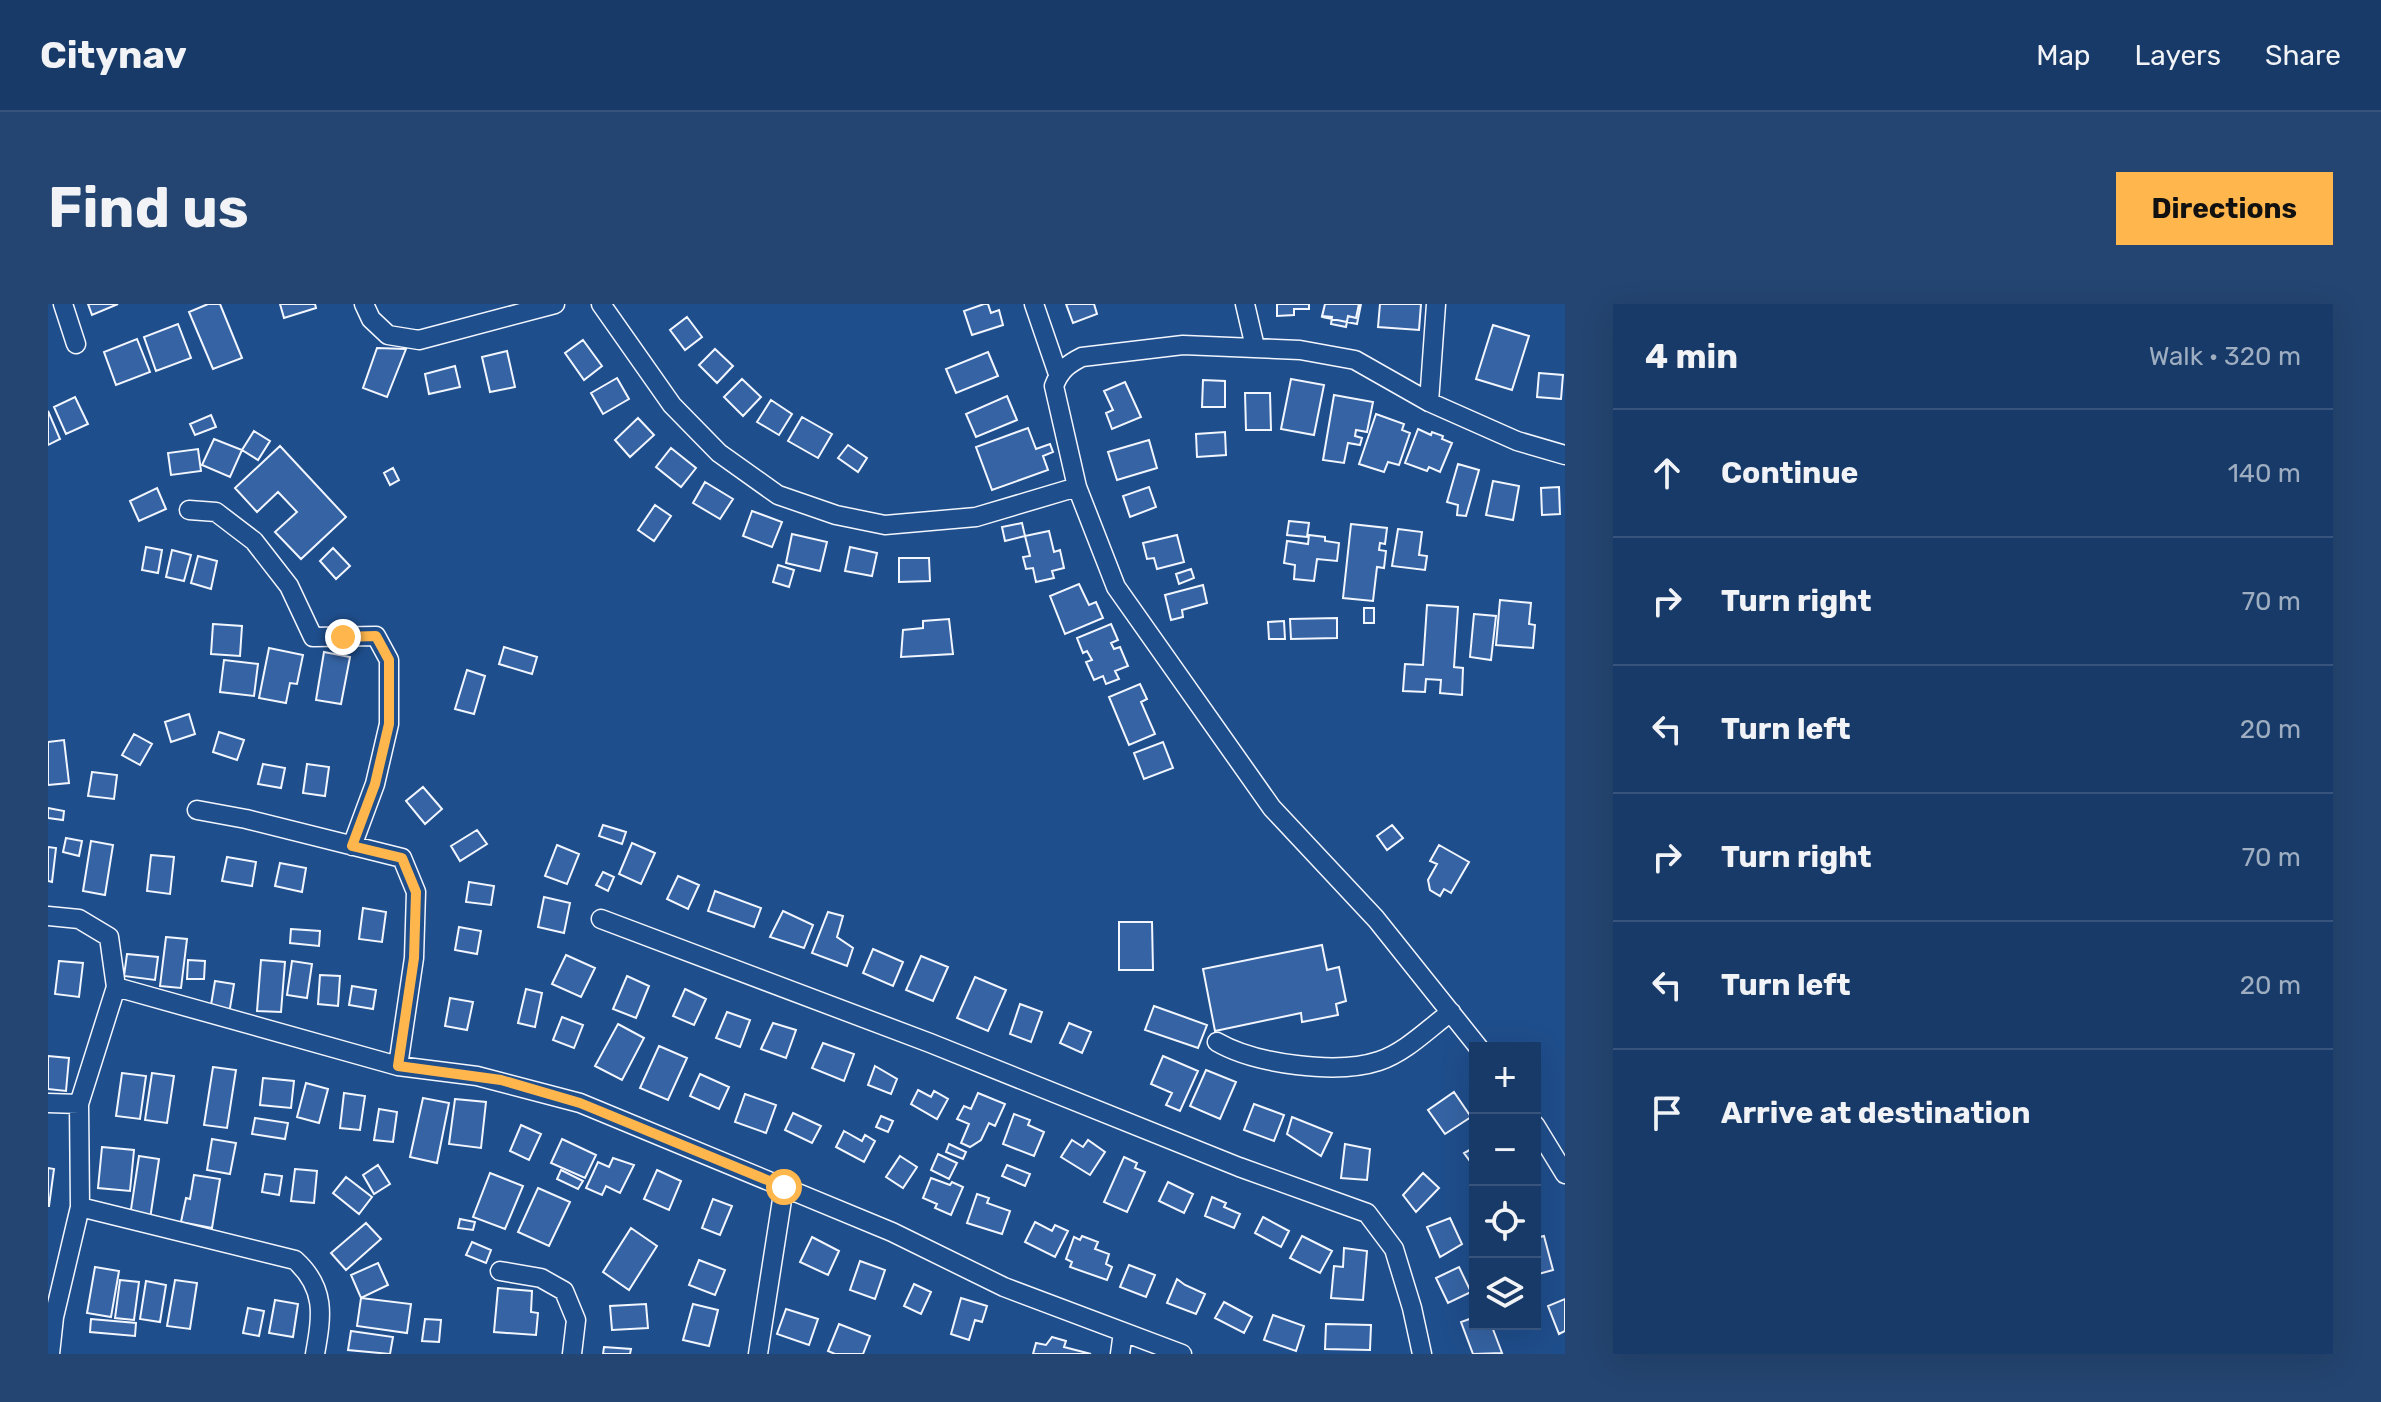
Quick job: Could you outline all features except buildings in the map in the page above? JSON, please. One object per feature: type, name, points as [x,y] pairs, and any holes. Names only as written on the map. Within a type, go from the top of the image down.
[{"type":"street","points":[[63,304],[76,344]]},
{"type":"street","points":[[364,304],[371,319],[388,335],[419,340],[555,304]]},
{"type":"street","points":[[601,304],[672,405],[719,453],[778,495],[836,515],[885,525],[976,517],[1077,487]]},
{"type":"street","points":[[1034,304],[1058,374]]},
{"type":"street","points":[[1245,304],[1255,347]]},
{"type":"street","points":[[1429,402],[1436,304]]},
{"type":"street","points":[[1474,1042],[1376,919],[1272,808],[1116,587],[1077,487],[1054,386],[1058,374],[1082,357],[1183,345],[1300,350],[1355,360],[1429,402],[1517,441],[1565,455]]},
{"type":"street","points":[[189,510],[216,512],[254,541],[289,586],[313,637],[376,636],[389,660],[389,724],[375,784],[352,846]]},
{"type":"street","points":[[197,810],[246,819],[402,858],[416,892],[414,958],[398,1066]]},
{"type":"street","points":[[48,916],[79,919],[109,937],[116,987],[79,1104],[80,1207],[51,1316],[50,1354]]},
{"type":"street","points":[[601,919],[930,1043],[1239,1167],[1367,1213],[1394,1249],[1422,1354]]},
{"type":"street","points":[[116,987],[398,1066],[501,1080],[580,1103],[892,1232],[1004,1287],[1182,1354]]},
{"type":"street","points":[[1217,1042],[1235,1052],[1297,1065],[1335,1066],[1378,1061],[1400,1051],[1451,1012]]},
{"type":"street","points":[[48,1103],[79,1104]]},
{"type":"street","points":[[1541,1135],[1565,1174]]},
{"type":"street","points":[[758,1354],[784,1187]]},
{"type":"street","points":[[80,1207],[295,1260],[315,1281],[320,1326],[315,1354]]},
{"type":"street","points":[[500,1271],[541,1278],[564,1291],[576,1320],[572,1354]]},
{"type":"street","points":[[1120,1354],[1123,1332]]},
{"type":"route","points":[[343,637],[376,636],[389,660],[389,724],[375,784],[352,846],[402,858],[416,892],[414,958],[398,1066],[501,1080],[580,1103],[784,1187]]}]
